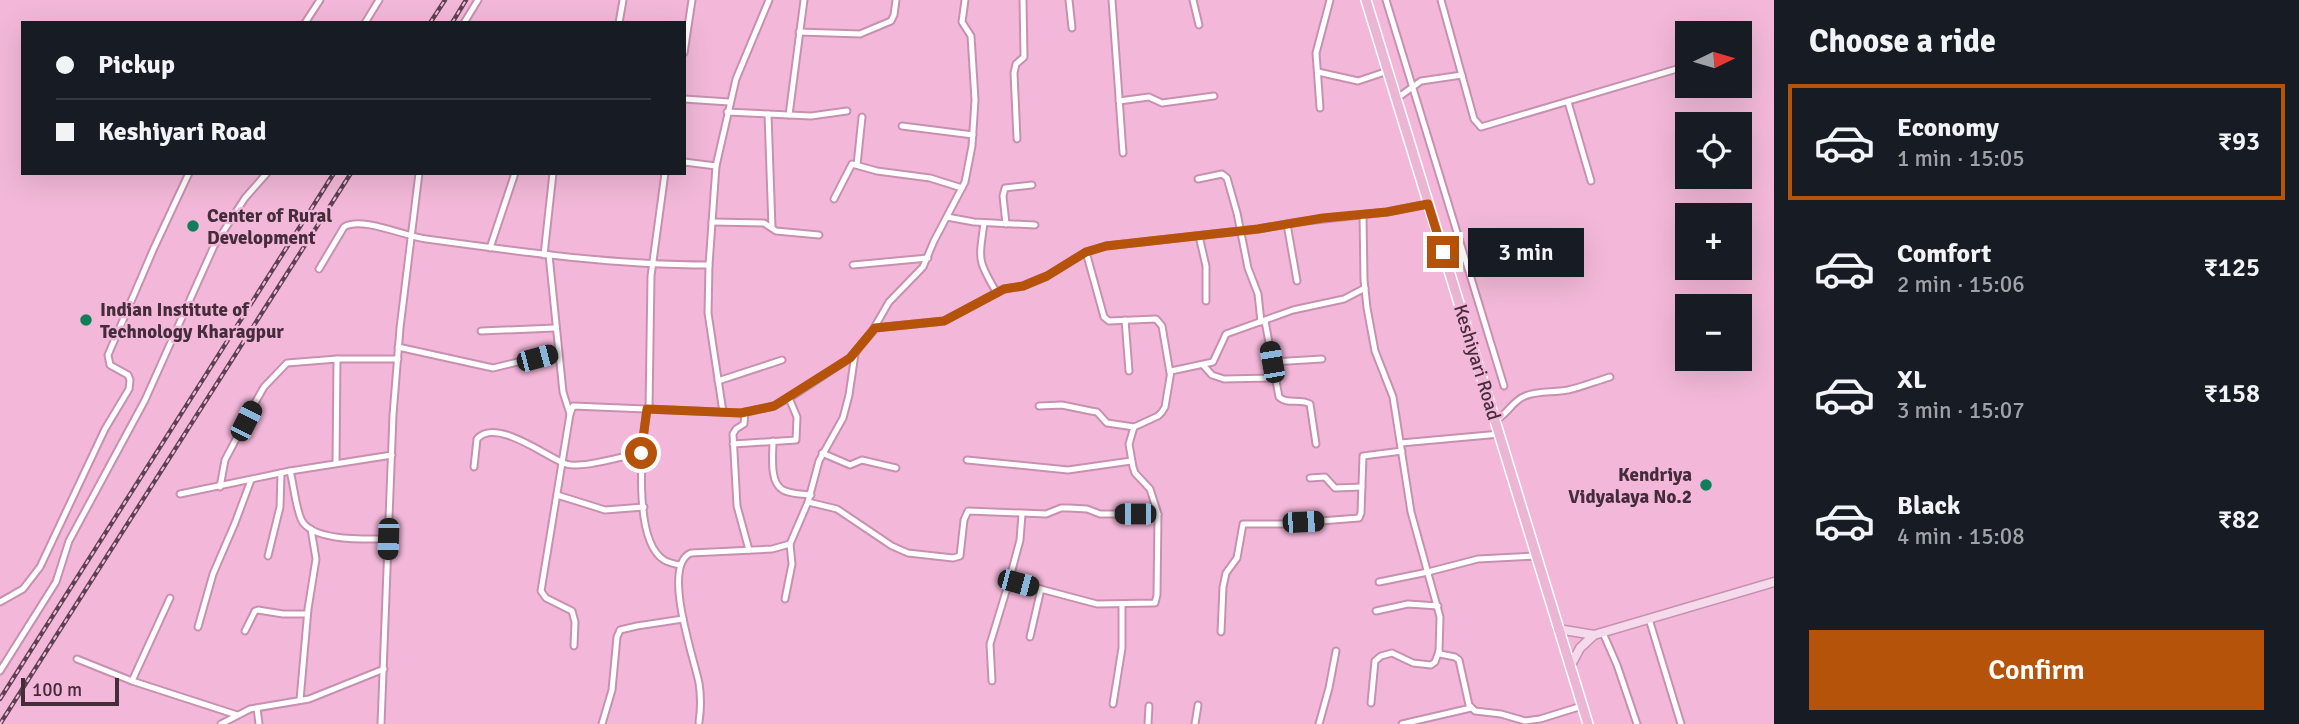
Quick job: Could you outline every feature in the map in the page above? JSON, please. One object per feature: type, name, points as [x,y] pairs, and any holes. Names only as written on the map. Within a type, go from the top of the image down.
[{"type":"main road","name":"Keshiyari Road","points":[[1366,0],[1588,724]]},
{"type":"street","points":[[306,21],[320,0]]},
{"type":"street","points":[[366,21],[379,0]]},
{"type":"street","points":[[465,21],[478,0]]},
{"type":"street","points":[[619,21],[623,0]]},
{"type":"street","points":[[686,40],[692,0]]},
{"type":"street","points":[[723,412],[708,323],[716,166],[736,79],[769,0]]},
{"type":"street","points":[[789,115],[804,0]]},
{"type":"street","points":[[799,32],[860,34],[891,20],[896,0]]},
{"type":"street","points":[[574,646],[575,622],[572,611],[546,598],[541,591],[571,409],[577,406],[745,412],[774,406],[855,355],[889,302],[918,274],[962,188],[970,162],[975,100],[971,36],[962,22],[965,0]]},
{"type":"street","points":[[1017,139],[1014,73],[1016,64],[1022,61],[1024,54],[1023,0]]},
{"type":"street","points":[[1069,0],[1072,29]]},
{"type":"street","points":[[1112,0],[1123,153]]},
{"type":"street","points":[[1193,0],[1199,24]]},
{"type":"street","points":[[1320,108],[1316,49],[1330,0]]},
{"type":"street","points":[[1386,0],[1504,386]]},
{"type":"street","points":[[1441,0],[1474,119],[1481,127],[1675,70]]},
{"type":"street","points":[[1318,72],[1358,81],[1388,71]]},
{"type":"street","points":[[1396,99],[1421,81],[1462,75]]},
{"type":"street","points":[[1119,101],[1149,97],[1162,103],[1213,96]]},
{"type":"street","points":[[686,99],[729,102]]},
{"type":"street","points":[[1568,102],[1591,181]]},
{"type":"street","points":[[727,112],[817,116],[847,111]]},
{"type":"street","points":[[768,114],[772,228]]},
{"type":"street","points":[[857,165],[862,117]]},
{"type":"street","points":[[902,125],[973,135]]},
{"type":"street","points":[[686,162],[716,166]]},
{"type":"street","points":[[834,199],[849,166],[857,165],[877,171],[930,178],[962,188]]},
{"type":"street","points":[[1198,179],[1222,174],[1227,178],[1248,268],[1258,294],[1281,400],[1310,404],[1316,444]]},
{"type":"street","points":[[0,602],[23,589],[40,567],[105,429],[129,389],[128,375],[110,365],[108,355],[188,175]]},
{"type":"street","points":[[0,671],[56,582],[69,541],[145,401],[214,246],[245,198],[265,175]]},
{"type":"street","points":[[382,724],[398,347],[419,175]]},
{"type":"street","points":[[490,248],[514,175]]},
{"type":"street","points":[[553,175],[546,255],[564,397],[570,414]]},
{"type":"street","points":[[665,175],[650,305],[651,368],[641,453],[643,507],[656,550],[663,559],[680,565]]},
{"type":"street","points":[[1006,224],[1003,196],[1006,188],[1032,185]]},
{"type":"street","points":[[873,329],[944,321],[1006,288],[1017,287],[1047,276],[1086,252],[1106,246],[1241,231],[1428,204]]},
{"type":"street","points":[[1363,215],[1365,288],[1375,351],[1393,397],[1411,512],[1438,606],[1441,628],[1439,651],[1431,666],[1413,663],[1392,653],[1377,658],[1371,703]]},
{"type":"street","points":[[947,217],[984,223],[1035,225]]},
{"type":"street","points":[[712,222],[764,223],[776,231],[819,235]]},
{"type":"street","points":[[318,269],[341,231],[348,225],[367,223],[411,237],[546,255],[653,265],[709,265]]},
{"type":"street","points":[[984,223],[980,260],[983,270],[998,293]]},
{"type":"street","points":[[1287,224],[1297,281]]},
{"type":"street","points":[[1199,236],[1206,266],[1206,301]]},
{"type":"street","points":[[1039,406],[1062,405],[1097,412],[1107,422],[1134,427],[1158,416],[1165,407],[1170,374],[1160,322],[1153,318],[1105,320],[1086,252]]},
{"type":"street","points":[[853,265],[928,258]]},
{"type":"street","points":[[1170,374],[1175,369],[1203,365],[1216,358],[1226,334],[1293,310],[1344,299],[1365,288]]},
{"type":"street","points":[[1125,320],[1129,371]]},
{"type":"street","points":[[481,331],[555,328]]},
{"type":"street","points":[[398,347],[493,368],[558,352]]},
{"type":"street","points":[[785,599],[792,564],[790,544],[809,499],[822,453],[837,430],[846,408],[855,355]]},
{"type":"street","points":[[336,463],[337,359]]},
{"type":"street","points":[[220,487],[229,452],[264,387],[283,366],[294,361],[398,359]]},
{"type":"street","points":[[1272,362],[1322,359]]},
{"type":"street","points":[[718,381],[782,360]]},
{"type":"street","points":[[1203,365],[1212,375],[1224,379],[1275,378]]},
{"type":"street","points":[[1496,420],[1524,396],[1541,391],[1566,390],[1610,377]]},
{"type":"street","points":[[733,444],[796,440],[797,417],[789,398]]},
{"type":"street","points":[[745,412],[744,424],[734,432],[733,444],[737,506],[749,550]]},
{"type":"street","points":[[1008,584],[1018,583],[1088,602],[1152,605],[1156,600],[1158,514],[1150,489],[1135,473],[1131,461],[1129,438],[1134,427]]},
{"type":"street","points":[[474,467],[477,439],[484,434],[510,435],[562,463],[577,466],[641,453]]},
{"type":"street","points":[[1401,443],[1500,434]]},
{"type":"street","points":[[773,441],[774,473],[778,486],[785,491],[837,509],[895,548],[908,553],[957,558],[961,552],[964,520],[968,511],[1046,514],[1060,508],[1069,508],[1087,509],[1100,514],[1158,514]]},
{"type":"street","points":[[1221,632],[1223,587],[1226,573],[1237,558],[1243,524],[1359,518],[1363,456],[1402,451]]},
{"type":"street","points":[[822,453],[849,465],[862,460],[896,468]]},
{"type":"street","points":[[180,494],[290,471],[392,456]]},
{"type":"street","points":[[967,460],[1068,470],[1131,461]]},
{"type":"street","points":[[290,471],[301,518],[306,527],[323,535],[388,539]]},
{"type":"street","points":[[268,556],[280,506],[281,473]]},
{"type":"street","points":[[1310,478],[1325,477],[1335,488],[1362,487]]},
{"type":"street","points":[[198,628],[213,574],[251,480]]},
{"type":"street","points":[[557,495],[605,510],[643,507]]},
{"type":"street","points":[[992,681],[990,644],[1020,540],[1022,514]]},
{"type":"street","points":[[300,700],[307,614],[316,559],[311,529]]},
{"type":"street","points":[[699,722],[699,685],[681,610],[680,565],[691,553],[781,548],[790,544]]},
{"type":"street","points":[[1379,582],[1478,559],[1536,556]]},
{"type":"street","points":[[1558,629],[1598,634],[1774,582]]},
{"type":"street","points":[[1030,636],[1041,589]]},
{"type":"street","points":[[132,681],[170,598]]},
{"type":"street","points":[[1376,611],[1413,604],[1438,606]]},
{"type":"street","points":[[1113,704],[1122,648],[1122,605]]},
{"type":"street","points":[[245,631],[258,610],[307,614]]},
{"type":"street","points":[[602,724],[612,690],[620,630],[683,619]]},
{"type":"street","points":[[1649,619],[1681,724]]},
{"type":"street","points":[[1570,667],[1577,653],[1598,634]]},
{"type":"street","points":[[1598,634],[1616,665],[1637,724]]},
{"type":"street","points":[[1439,651],[1440,654],[1459,660],[1471,708],[1475,711],[1501,714],[1525,721],[1582,706]]},
{"type":"street","points":[[1319,724],[1336,652]]},
{"type":"street","points":[[77,659],[132,681],[237,715]]},
{"type":"street","points":[[222,724],[257,708],[300,700],[384,669]]},
{"type":"street","points":[[1195,724],[1198,705]]},
{"type":"street","points":[[1148,724],[1149,706]]},
{"type":"street","points":[[257,708],[259,724]]},
{"type":"street","points":[[1402,724],[1471,708]]},
{"type":"railway","points":[[431,21],[445,0]]},
{"type":"railway","points":[[453,21],[466,0]]},
{"type":"railway","points":[[0,699],[333,175]]},
{"type":"railway","points":[[0,724],[350,175]]},
{"type":"place","name":"Center of Rural Development","points":[[193,226]]},
{"type":"place","name":"Indian Institute of Technology Kharagpur","points":[[86,320]]},
{"type":"place","name":"Kendriya Vidyalaya No.2","points":[[1706,485]]},
{"type":"route","points":[[641,453],[647,409],[741,413],[774,406],[855,355],[875,328],[929,324],[950,319],[1006,288],[1023,286],[1047,276],[1092,249],[1387,212],[1428,204],[1443,252]]}]
